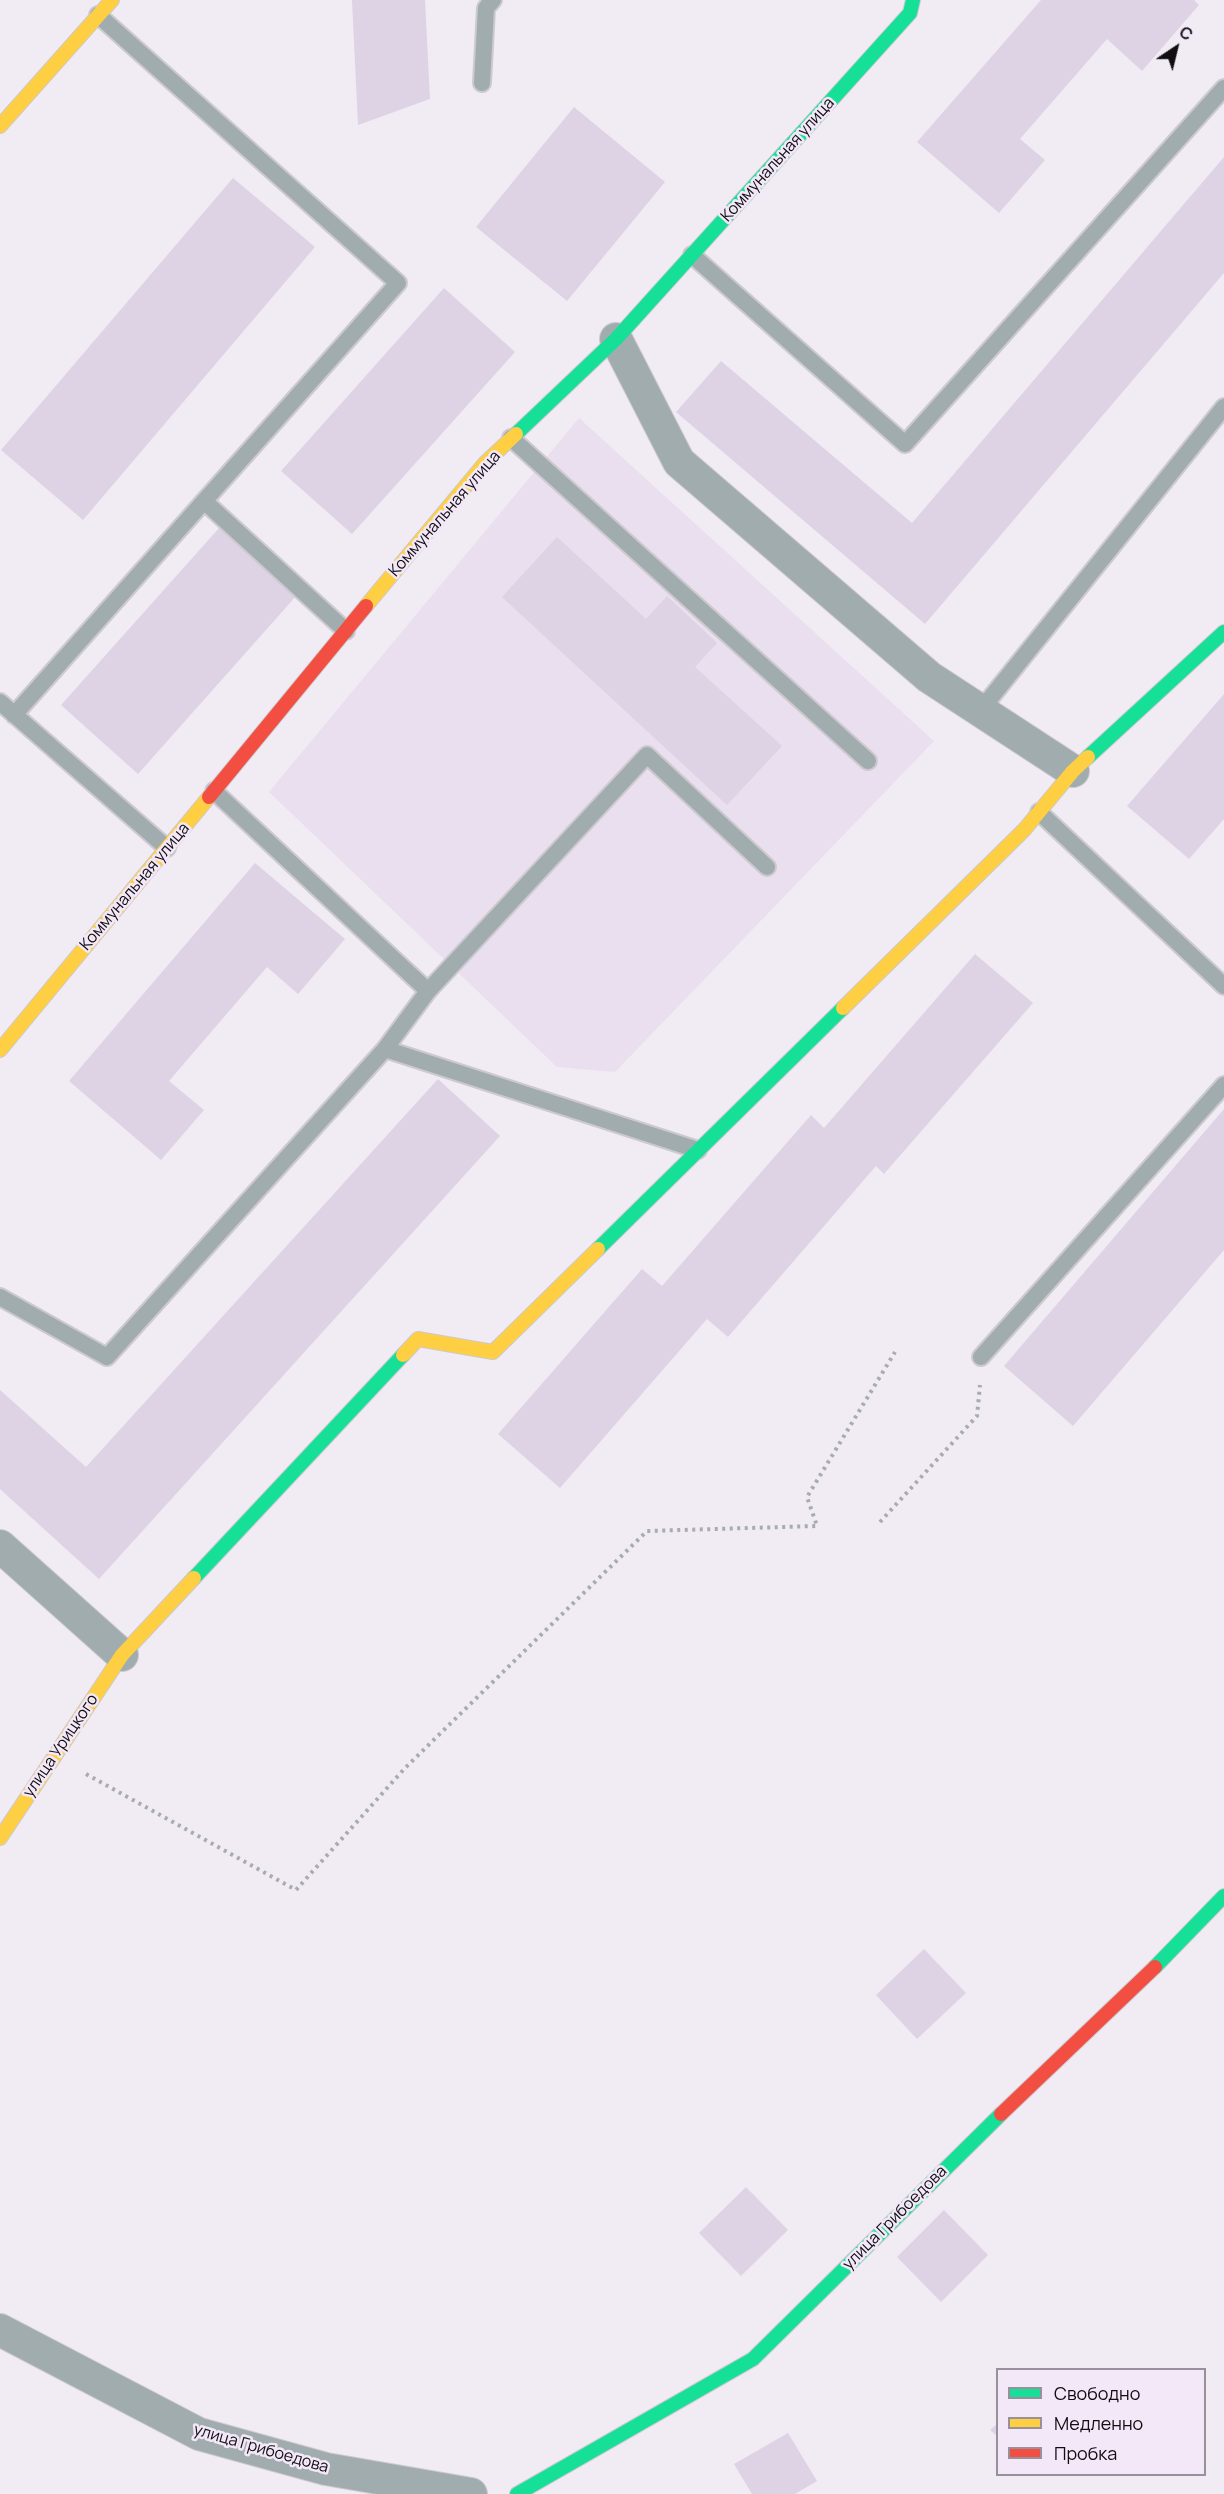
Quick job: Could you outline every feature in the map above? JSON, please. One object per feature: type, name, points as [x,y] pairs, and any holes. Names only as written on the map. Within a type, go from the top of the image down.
[{"type":"street","points":[[0,126],[112,0]]},
{"type":"street","name":"Коммунальная улица","points":[[0,1050],[485,463],[616,339],[910,13],[913,0]]},
{"type":"street","points":[[616,339],[679,462],[929,677],[1073,771]]},
{"type":"street","points":[[698,1150],[1024,830],[1073,771],[1224,632]]},
{"type":"street","name":"улица Урицкого","points":[[0,1838],[122,1655],[418,1339],[493,1352],[698,1150]]},
{"type":"street","points":[[0,1546],[122,1655]]},
{"type":"street","name":"улица Грибоедова","points":[[522,2492],[753,2359],[977,2137],[1187,1936],[1224,1896]]},
{"type":"street","name":"улица Грибоедова","points":[[0,2330],[199,2434],[326,2469],[471,2494]]},
{"type":"lane","points":[[482,82],[486,8],[493,0]]},
{"type":"lane","points":[[14,715],[398,283],[98,15]]},
{"type":"lane","points":[[692,255],[905,444],[1224,88]]},
{"type":"lane","points":[[980,711],[1224,407]]},
{"type":"lane","points":[[511,438],[868,761]]},
{"type":"lane","points":[[204,501],[346,631]]},
{"type":"lane","points":[[0,702],[167,849]]},
{"type":"lane","points":[[0,1296],[107,1357],[385,1049],[429,991],[647,755],[768,867]]},
{"type":"lane","points":[[214,791],[429,991]]},
{"type":"lane","points":[[1040,812],[1224,986]]},
{"type":"lane","points":[[385,1049],[698,1150]]},
{"type":"lane","points":[[981,1357],[1224,1084]]},
{"type":"path","points":[[54,1756],[296,1890],[405,1767],[647,1531],[817,1526],[807,1497],[895,1352]]},
{"type":"path","points":[[880,1522],[977,1416],[981,1357]]},
{"type":"shaded area","points":[[579,418],[934,741],[615,1072],[557,1067],[269,792]]},
{"type":"building","points":[[352,0],[425,0],[430,99],[358,125]]},
{"type":"building","points":[[1041,0],[1194,0],[1199,5],[1142,71],[1107,39],[1020,139],[1045,160],[999,213],[917,142]]},
{"type":"building","points":[[574,107],[665,182],[567,301],[476,227]]},
{"type":"building","points":[[1224,157],[1224,273],[925,624],[676,412],[721,361],[912,523]]},
{"type":"building","points":[[233,178],[315,247],[83,520],[1,450]]},
{"type":"building","points":[[444,288],[515,352],[352,534],[281,471]]},
{"type":"building","points":[[220,527],[297,595],[138,774],[61,705]]},
{"type":"building","points":[[557,537],[646,619],[667,596],[717,643],[695,667],[782,746],[727,805],[502,597]]},
{"type":"building","points":[[1224,694],[1224,819],[1189,859],[1127,806]]},
{"type":"building","points":[[255,863],[345,939],[298,994],[267,967],[169,1081],[204,1110],[161,1160],[69,1081]]},
{"type":"building","points":[[975,954],[1033,1003],[884,1174],[876,1166],[728,1337],[707,1319],[560,1488],[498,1434],[642,1269],[662,1286],[811,1115],[824,1128]]},
{"type":"building","points":[[438,1079],[500,1136],[99,1579],[0,1489],[0,1390],[86,1467]]},
{"type":"building","points":[[1224,1109],[1224,1250],[1073,1426],[1004,1366]]},
{"type":"building","points":[[924,1949],[966,1993],[917,2039],[876,1995]]},
{"type":"building","points":[[746,2187],[788,2230],[741,2276],[699,2233]]},
{"type":"building","points":[[944,2210],[988,2255],[941,2302],[897,2257]]},
{"type":"building","points":[[996,2425],[996,2435],[990,2430]]},
{"type":"building","points":[[788,2433],[817,2481],[795,2494],[752,2494],[734,2464]]},
{"type":"traffic: fast","points":[[516,434],[616,339],[910,13],[913,0]]},
{"type":"traffic: fast","points":[[1088,757],[1224,632]]},
{"type":"traffic: fast","points":[[598,1249],[843,1008]]},
{"type":"traffic: fast","points":[[194,1578],[403,1355]]},
{"type":"traffic: fast","points":[[1155,1967],[1224,1896]]},
{"type":"traffic: fast","points":[[517,2494],[753,2359],[1001,2114]]},
{"type":"traffic: slow","points":[[0,126],[112,0]]},
{"type":"traffic: slow","points":[[366,606],[485,463],[516,434]]},
{"type":"traffic: slow","points":[[843,1008],[1024,830],[1073,771],[1088,757]]},
{"type":"traffic: slow","points":[[0,1050],[209,797]]},
{"type":"traffic: slow","points":[[403,1355],[418,1339],[493,1352],[598,1249]]},
{"type":"traffic: slow","points":[[0,1838],[122,1655],[194,1578]]},
{"type":"traffic: jam","points":[[209,797],[366,606]]},
{"type":"traffic: jam","points":[[1001,2114],[1155,1967]]}]
